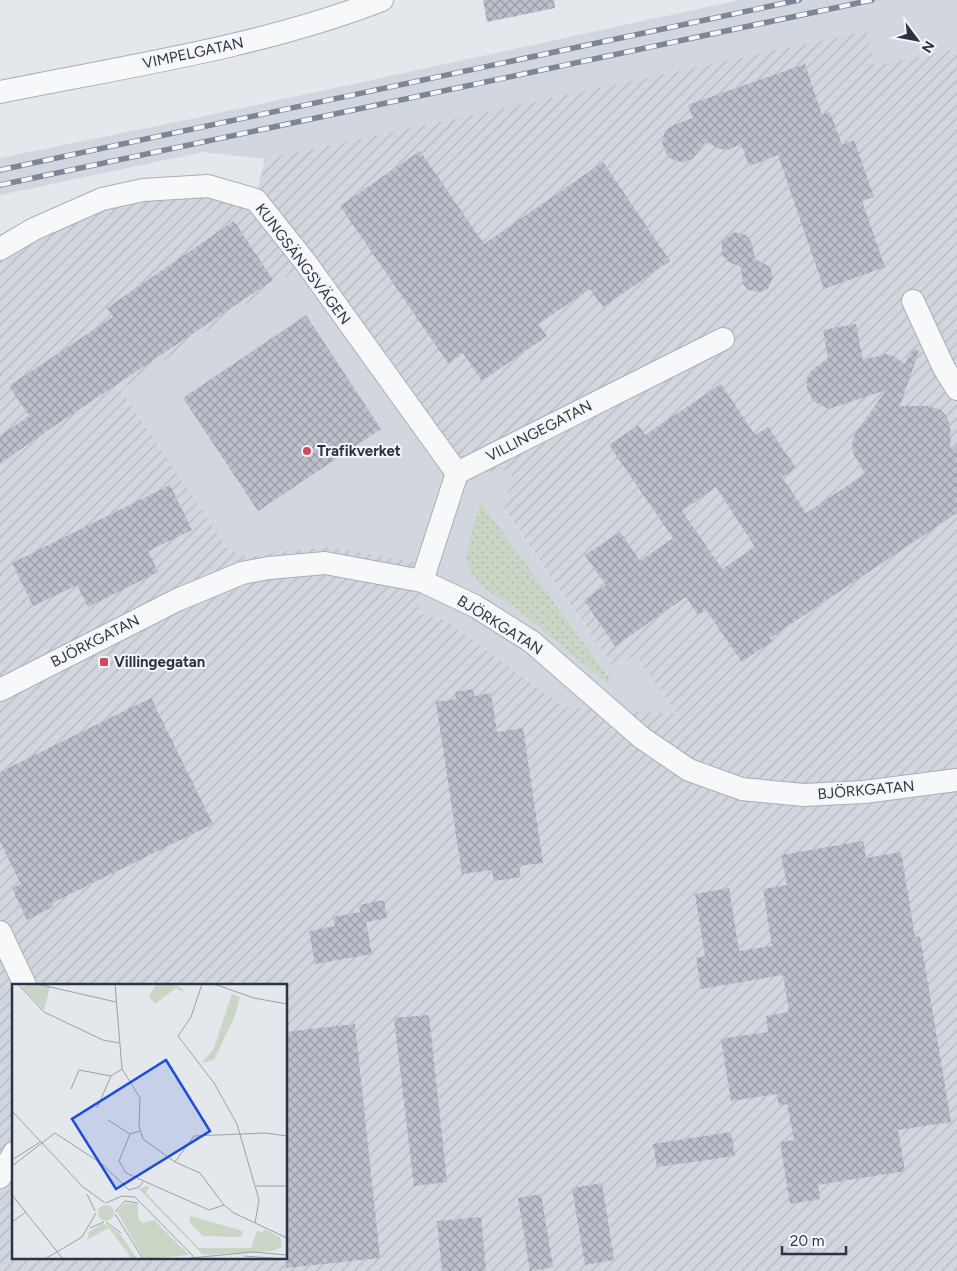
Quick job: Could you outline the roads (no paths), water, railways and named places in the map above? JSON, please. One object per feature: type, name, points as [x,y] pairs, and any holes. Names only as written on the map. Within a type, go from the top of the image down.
[{"type":"street","name":"VIMPELGATAN","points":[[0,92],[278,35],[336,18],[382,0]]},
{"type":"street","name":"KUNGSÄNGSVÄGEN","points":[[0,249],[34,229],[102,199],[143,190],[208,186],[256,200],[306,263],[457,473]]},
{"type":"street","points":[[913,301],[944,368],[957,389]]},
{"type":"street","name":"VILLINGEGATAN","points":[[457,473],[723,339]]},
{"type":"street","points":[[422,581],[457,473]]},
{"type":"street","name":"BJÖRKGATAN","points":[[0,690],[177,600],[242,573],[269,568],[325,563],[422,581],[474,606],[532,642],[642,738],[689,770],[742,789],[804,795],[864,792],[957,780]]},
{"type":"street","points":[[0,932],[25,984]]},
{"type":"street","points":[[0,1177],[12,1156]]},
{"type":"railway","points":[[0,170],[799,0]]},
{"type":"railway","points":[[0,185],[872,0]]},
{"type":"place","name":"Trafikverket","points":[[307,451]]},
{"type":"place","name":"Villingegatan","points":[[104,662]]}]
